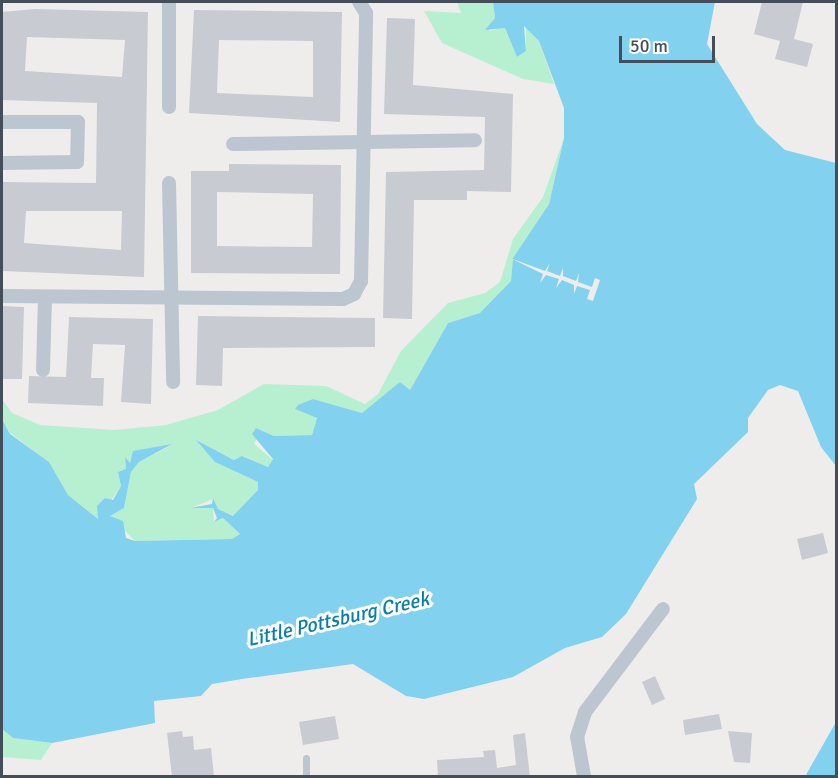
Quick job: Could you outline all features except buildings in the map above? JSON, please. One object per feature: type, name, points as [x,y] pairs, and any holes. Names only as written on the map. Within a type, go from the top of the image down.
[{"type":"street","points":[[169,2],[169,107]]},
{"type":"street","points":[[2,297],[343,299],[354,294],[361,282],[366,13],[359,2]]},
{"type":"street","points":[[2,122],[78,122],[77,162],[2,163]]},
{"type":"street","points":[[233,144],[363,144],[475,140]]},
{"type":"street","points":[[169,183],[169,297],[175,316],[173,382]]},
{"type":"street","points":[[43,370],[45,297]]},
{"type":"street","points":[[584,777],[578,736],[585,712],[663,609]]},
{"type":"lane","points":[[306,758],[306,777]]},
{"type":"green space","points":[[457,2],[493,2],[495,18],[489,31],[505,27],[517,57],[526,51],[526,26],[539,41],[554,84],[523,79],[442,43],[424,11],[461,13]]},
{"type":"green space","points":[[564,138],[549,204],[513,258],[511,281],[481,313],[448,323],[410,390],[400,383],[362,413],[313,399],[296,409],[317,418],[312,435],[274,436],[261,430],[254,444],[273,460],[268,467],[243,456],[235,460],[197,441],[216,462],[258,482],[258,490],[234,516],[217,509],[213,499],[191,508],[213,508],[214,522],[223,518],[240,534],[232,539],[135,541],[110,516],[124,508],[131,472],[139,462],[172,445],[130,463],[125,457],[126,469],[118,472],[121,486],[98,519],[68,495],[49,462],[10,433],[2,419],[2,399],[12,413],[40,425],[115,430],[166,425],[218,410],[264,384],[326,386],[365,404],[378,394],[401,351],[448,303],[485,293],[500,282],[513,239],[543,197]]},
{"type":"green space","points":[[2,729],[13,738],[52,743],[41,760],[2,757]]},
{"type":"water","name":"Little Pottsburg Creek","points":[[493,2],[715,2],[707,44],[757,124],[785,150],[836,163],[836,466],[821,447],[798,391],[780,385],[768,390],[748,418],[748,432],[694,484],[697,499],[626,614],[602,637],[565,648],[513,677],[424,699],[406,696],[353,664],[212,684],[201,696],[154,701],[155,723],[52,743],[13,738],[2,729],[2,419],[10,434],[49,462],[68,495],[98,519],[97,506],[105,498],[113,500],[121,486],[118,472],[126,469],[125,457],[130,463],[133,451],[172,444],[139,462],[131,472],[124,508],[110,516],[123,521],[126,538],[135,541],[232,539],[240,534],[223,518],[214,522],[217,518],[213,508],[190,508],[212,504],[213,498],[218,509],[233,516],[258,490],[258,482],[215,462],[196,440],[234,460],[242,456],[268,467],[273,459],[252,434],[256,428],[274,436],[312,435],[317,418],[295,409],[298,405],[313,399],[362,413],[400,382],[410,390],[448,323],[480,313],[511,281],[513,258],[549,204],[564,138],[564,108],[539,41],[524,26],[526,51],[517,57],[505,28],[485,30],[495,18]]},
{"type":"water","points":[[836,722],[836,776],[806,776],[807,773]]},
{"type":"pier","points":[[510,258],[545,271],[550,263],[547,271],[560,276],[563,268],[563,276],[576,281],[579,273],[578,282],[592,287],[595,278],[600,280],[593,301],[587,299],[590,290],[577,286],[574,294],[574,285],[562,280],[556,288],[559,279],[546,275],[540,283],[543,274]]}]
